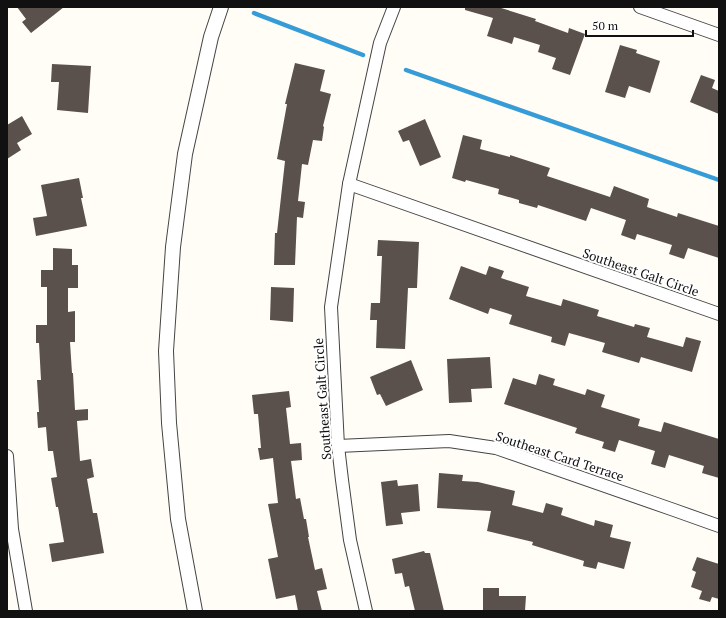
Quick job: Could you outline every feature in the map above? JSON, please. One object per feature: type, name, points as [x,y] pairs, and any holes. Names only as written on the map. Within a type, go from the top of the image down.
[{"type":"street","points":[[195,611],[178,519],[169,423],[166,351],[173,247],[185,154],[211,36],[221,7]]},
{"type":"street","name":"Southeast Galt Circle","points":[[366,611],[350,540],[338,446],[331,307],[349,184],[380,43],[394,7]]},
{"type":"street","points":[[640,7],[719,34]]},
{"type":"street","name":"Southeast Galt Circle","points":[[349,184],[719,314]]},
{"type":"street","name":"Southeast Card Terrace","points":[[338,446],[449,441],[496,448],[719,526]]},
{"type":"street","points":[[7,456],[12,530],[26,611]]},
{"type":"building","points":[[17,7],[64,7],[31,33],[22,22],[26,19]]},
{"type":"building","points":[[465,7],[498,7],[536,19],[535,21],[568,33],[569,28],[585,34],[570,75],[552,69],[556,58],[538,52],[540,45],[514,37],[512,44],[487,36],[493,18],[465,10]]},
{"type":"building","points":[[620,45],[637,50],[636,53],[660,61],[650,93],[629,86],[625,98],[605,92]]},
{"type":"building","points":[[295,63],[325,70],[320,91],[331,94],[323,126],[322,141],[313,140],[308,165],[302,164],[298,201],[305,202],[303,218],[297,217],[295,265],[274,265],[275,233],[277,233],[285,161],[277,159],[287,104],[285,104]]},
{"type":"building","points":[[52,64],[91,66],[88,113],[57,110],[59,82],[51,82]]},
{"type":"building","points":[[701,75],[715,80],[712,88],[719,91],[719,114],[690,102]]},
{"type":"building","points":[[22,116],[32,134],[17,143],[21,150],[7,159],[7,125]]},
{"type":"building","points":[[425,119],[441,157],[420,166],[409,140],[403,142],[398,131]]},
{"type":"building","points":[[463,135],[482,140],[480,149],[510,157],[510,155],[550,168],[547,176],[610,197],[614,186],[649,199],[647,207],[677,217],[678,213],[719,226],[719,258],[688,248],[684,259],[669,254],[672,245],[637,234],[635,240],[621,235],[626,220],[591,208],[586,221],[538,205],[537,208],[519,203],[519,200],[498,194],[499,189],[466,180],[465,182],[452,178]]},
{"type":"building","points":[[79,178],[83,198],[81,198],[87,226],[36,236],[33,218],[47,216],[41,185]]},
{"type":"building","points":[[378,240],[419,242],[417,288],[408,288],[405,349],[376,348],[377,320],[370,320],[371,303],[380,303],[382,256],[377,256]]},
{"type":"building","points":[[53,248],[72,249],[72,265],[78,265],[78,288],[68,288],[68,312],[75,311],[75,342],[70,342],[75,410],[88,409],[88,420],[77,421],[80,461],[91,459],[94,477],[87,479],[93,513],[97,513],[104,553],[52,562],[49,544],[64,542],[51,478],[57,477],[53,451],[48,451],[46,427],[38,428],[37,412],[39,412],[37,380],[41,380],[39,343],[36,343],[36,325],[47,325],[47,287],[41,287],[41,270],[53,270]]},
{"type":"building","points":[[461,266],[486,275],[489,266],[504,271],[501,278],[529,287],[526,296],[561,306],[563,299],[599,310],[597,316],[634,327],[635,324],[650,328],[647,337],[683,347],[686,337],[701,341],[692,372],[641,357],[639,363],[602,352],[605,343],[569,333],[565,346],[551,342],[552,337],[509,324],[512,315],[490,308],[488,314],[449,299]]},
{"type":"building","points":[[271,287],[294,288],[293,322],[270,320]]},
{"type":"building","points":[[490,357],[492,388],[471,389],[472,402],[449,403],[447,359]]},
{"type":"building","points":[[411,360],[423,390],[386,406],[380,394],[377,395],[370,377]]},
{"type":"building","points":[[539,374],[555,379],[553,385],[585,395],[587,389],[605,395],[601,407],[640,419],[638,426],[661,432],[664,422],[719,439],[719,478],[702,473],[704,466],[669,455],[665,468],[651,464],[655,451],[619,440],[615,452],[602,448],[604,442],[575,433],[577,428],[504,404],[513,378],[536,385]]},
{"type":"building","points":[[289,391],[291,407],[286,408],[290,444],[301,443],[302,460],[291,461],[296,499],[300,498],[304,519],[306,519],[315,570],[322,568],[327,589],[317,591],[322,611],[298,611],[295,595],[276,599],[268,559],[278,557],[268,504],[278,503],[273,458],[260,460],[258,448],[261,448],[258,414],[254,414],[252,395]]},
{"type":"building","points":[[439,473],[463,475],[462,481],[478,482],[515,491],[512,505],[543,513],[546,503],[563,508],[561,515],[594,526],[595,520],[613,525],[610,537],[631,542],[624,569],[598,562],[596,569],[583,566],[584,561],[532,545],[533,542],[487,531],[491,511],[437,508]]},
{"type":"building","points":[[397,480],[398,486],[418,484],[420,511],[401,513],[403,524],[386,526],[381,482]]},
{"type":"building","points":[[424,551],[425,553],[430,553],[444,611],[415,611],[409,586],[405,587],[402,573],[395,574],[392,559]]},
{"type":"building","points":[[697,557],[719,564],[719,599],[712,597],[710,602],[699,599],[702,591],[691,587],[696,572],[692,570]]},
{"type":"building","points":[[483,588],[499,588],[499,596],[526,596],[525,611],[483,611]]},
{"type":"waterway","points":[[254,13],[363,55]]},
{"type":"waterway","points":[[406,70],[719,180]]}]
